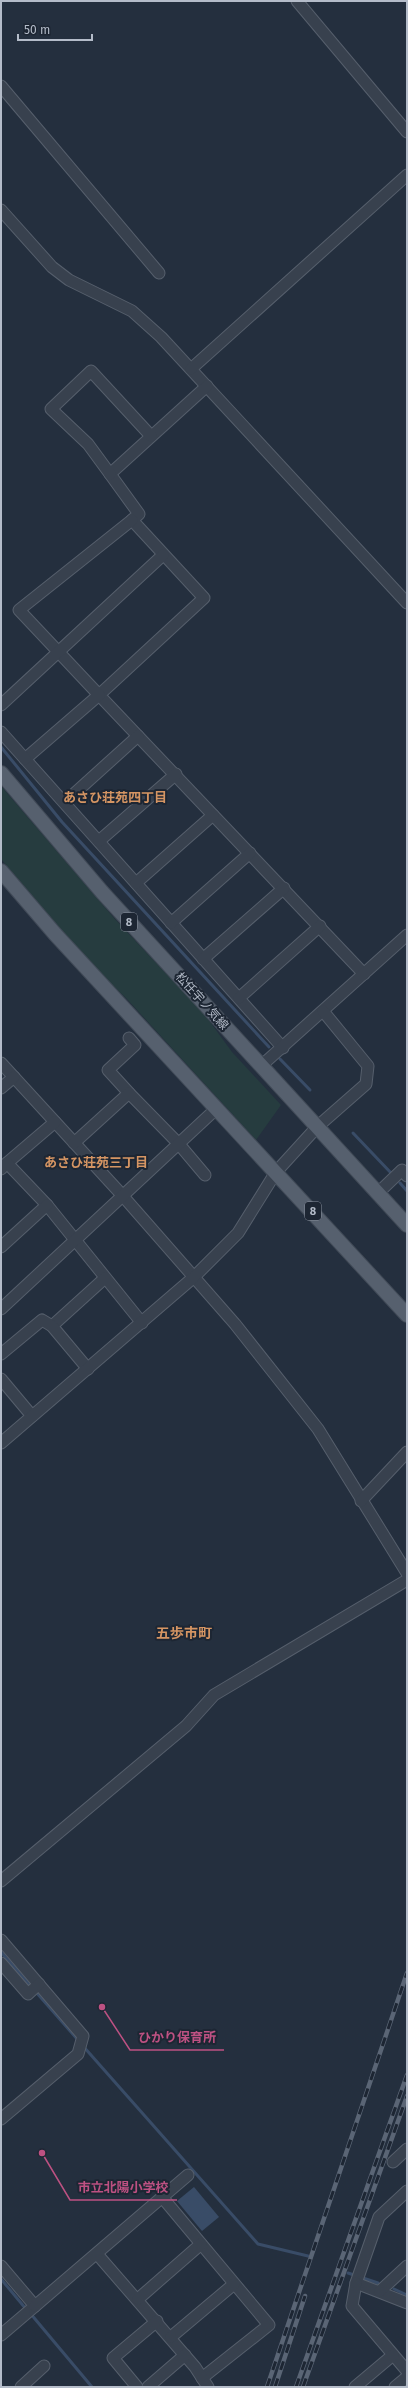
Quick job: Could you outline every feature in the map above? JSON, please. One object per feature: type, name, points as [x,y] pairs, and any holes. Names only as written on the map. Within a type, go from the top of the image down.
[{"type":"main road","name":"松任宇ノ気線","points":[[1,773],[102,892],[407,1225]]},
{"type":"main road","name":"8","points":[[1,871],[56,934],[407,1315]]},
{"type":"street","points":[[297,1],[407,132]]},
{"type":"street","points":[[1,86],[158,274]]},
{"type":"street","points":[[191,369],[407,176]]},
{"type":"street","points":[[1,210],[52,267],[69,280],[132,311],[161,337],[407,603]]},
{"type":"street","points":[[151,436],[91,371],[50,409],[88,444],[139,514],[19,610],[364,974]]},
{"type":"street","points":[[110,474],[207,386]]},
{"type":"street","points":[[25,759],[99,695],[204,598],[132,520]]},
{"type":"street","points":[[1,705],[163,555]]},
{"type":"street","points":[[1,732],[283,1048]]},
{"type":"street","points":[[65,802],[138,736]]},
{"type":"street","points":[[99,841],[176,774]]},
{"type":"street","points":[[136,883],[213,815]]},
{"type":"street","points":[[170,923],[250,853]]},
{"type":"street","points":[[203,959],[284,888]]},
{"type":"street","points":[[239,998],[320,926]]},
{"type":"street","points":[[261,1066],[283,1048],[407,935]]},
{"type":"street","points":[[1,1443],[194,1277],[238,1233],[276,1172],[317,1127],[366,1084],[368,1066],[323,1011]]},
{"type":"street","points":[[129,1038],[135,1045],[108,1070],[178,1143],[205,1175]]},
{"type":"street","points":[[1,1063],[122,1195],[235,1324],[318,1429],[407,1573]]},
{"type":"street","points":[[1,1088],[14,1077]]},
{"type":"street","points":[[74,1143],[129,1093]]},
{"type":"street","points":[[1,1309],[217,1108]]},
{"type":"street","points":[[55,1122],[4,1166],[47,1205],[74,1241],[142,1323]]},
{"type":"street","points":[[378,1193],[402,1170],[407,1176]]},
{"type":"street","points":[[1,1247],[47,1205]]},
{"type":"street","points":[[52,1326],[105,1278]]},
{"type":"street","points":[[1,1354],[42,1320],[52,1326],[88,1369]]},
{"type":"street","points":[[1,1379],[32,1416]]},
{"type":"street","points":[[361,1500],[407,1452]]},
{"type":"street","points":[[1,1881],[186,1726],[214,1695],[407,1580]]},
{"type":"street","points":[[1,2119],[78,2054],[83,2036],[39,1984],[3,1948]]},
{"type":"street","points":[[1,1963],[28,1994],[39,1984]]},
{"type":"street","points":[[393,2162],[407,2149]]},
{"type":"street","points":[[1,2335],[97,2254],[188,2174]]},
{"type":"street","points":[[406,2192],[380,2218],[356,2283],[352,2306],[407,2371]]},
{"type":"street","points":[[97,2254],[138,2299],[185,2355],[204,2384],[269,2325],[162,2197]]},
{"type":"street","points":[[138,2299],[201,2244]]},
{"type":"street","points":[[1,2266],[30,2309]]},
{"type":"street","points":[[380,2291],[407,2266]]},
{"type":"street","points":[[356,2283],[407,2302]]},
{"type":"street","points":[[171,2338],[234,2284]]},
{"type":"street","points":[[137,2387],[114,2358],[157,2321]]},
{"type":"street","points":[[355,2387],[393,2354]]},
{"type":"street","points":[[148,2387],[185,2355]]},
{"type":"street","points":[[21,2387],[44,2366]]},
{"type":"street","points":[[395,2387],[407,2377]]},
{"type":"green space","points":[[1,786],[114,918],[205,1015],[232,1052],[281,1105],[256,1140],[126,998],[94,968],[1,859]]},
{"type":"water","points":[[194,2187],[219,2217],[202,2231],[177,2201]]},
{"type":"waterway","points":[[1,747],[62,822],[269,1047]]},
{"type":"waterway","points":[[280,1059],[310,1090]]},
{"type":"waterway","points":[[353,1133],[392,1174]]},
{"type":"waterway","points":[[400,1183],[407,1191]]},
{"type":"waterway","points":[[1,1952],[78,2040]]},
{"type":"waterway","points":[[83,2046],[258,2244],[308,2256]]},
{"type":"waterway","points":[[348,2273],[378,2283]]},
{"type":"waterway","points":[[1,2279],[26,2309]]},
{"type":"waterway","points":[[394,2289],[407,2295]]},
{"type":"waterway","points":[[30,2313],[92,2387]]},
{"type":"railway","points":[[267,2387],[407,1973]]},
{"type":"railway","points":[[296,2387],[407,2075]]},
{"type":"railway","points":[[303,2387],[407,2096]]},
{"type":"railway","points":[[275,2387],[305,2296]]},
{"type":"place","name":"ひかり保育所","points":[[102,2007]]},
{"type":"place","name":"市立北陽小学校","points":[[42,2153]]},
{"type":"district","name":"あさひ荘苑四丁目","points":[[115,797]]},
{"type":"district","name":"あさひ荘苑三丁目","points":[[96,1162]]},
{"type":"district","name":"五歩市町","points":[[184,1633]]}]
